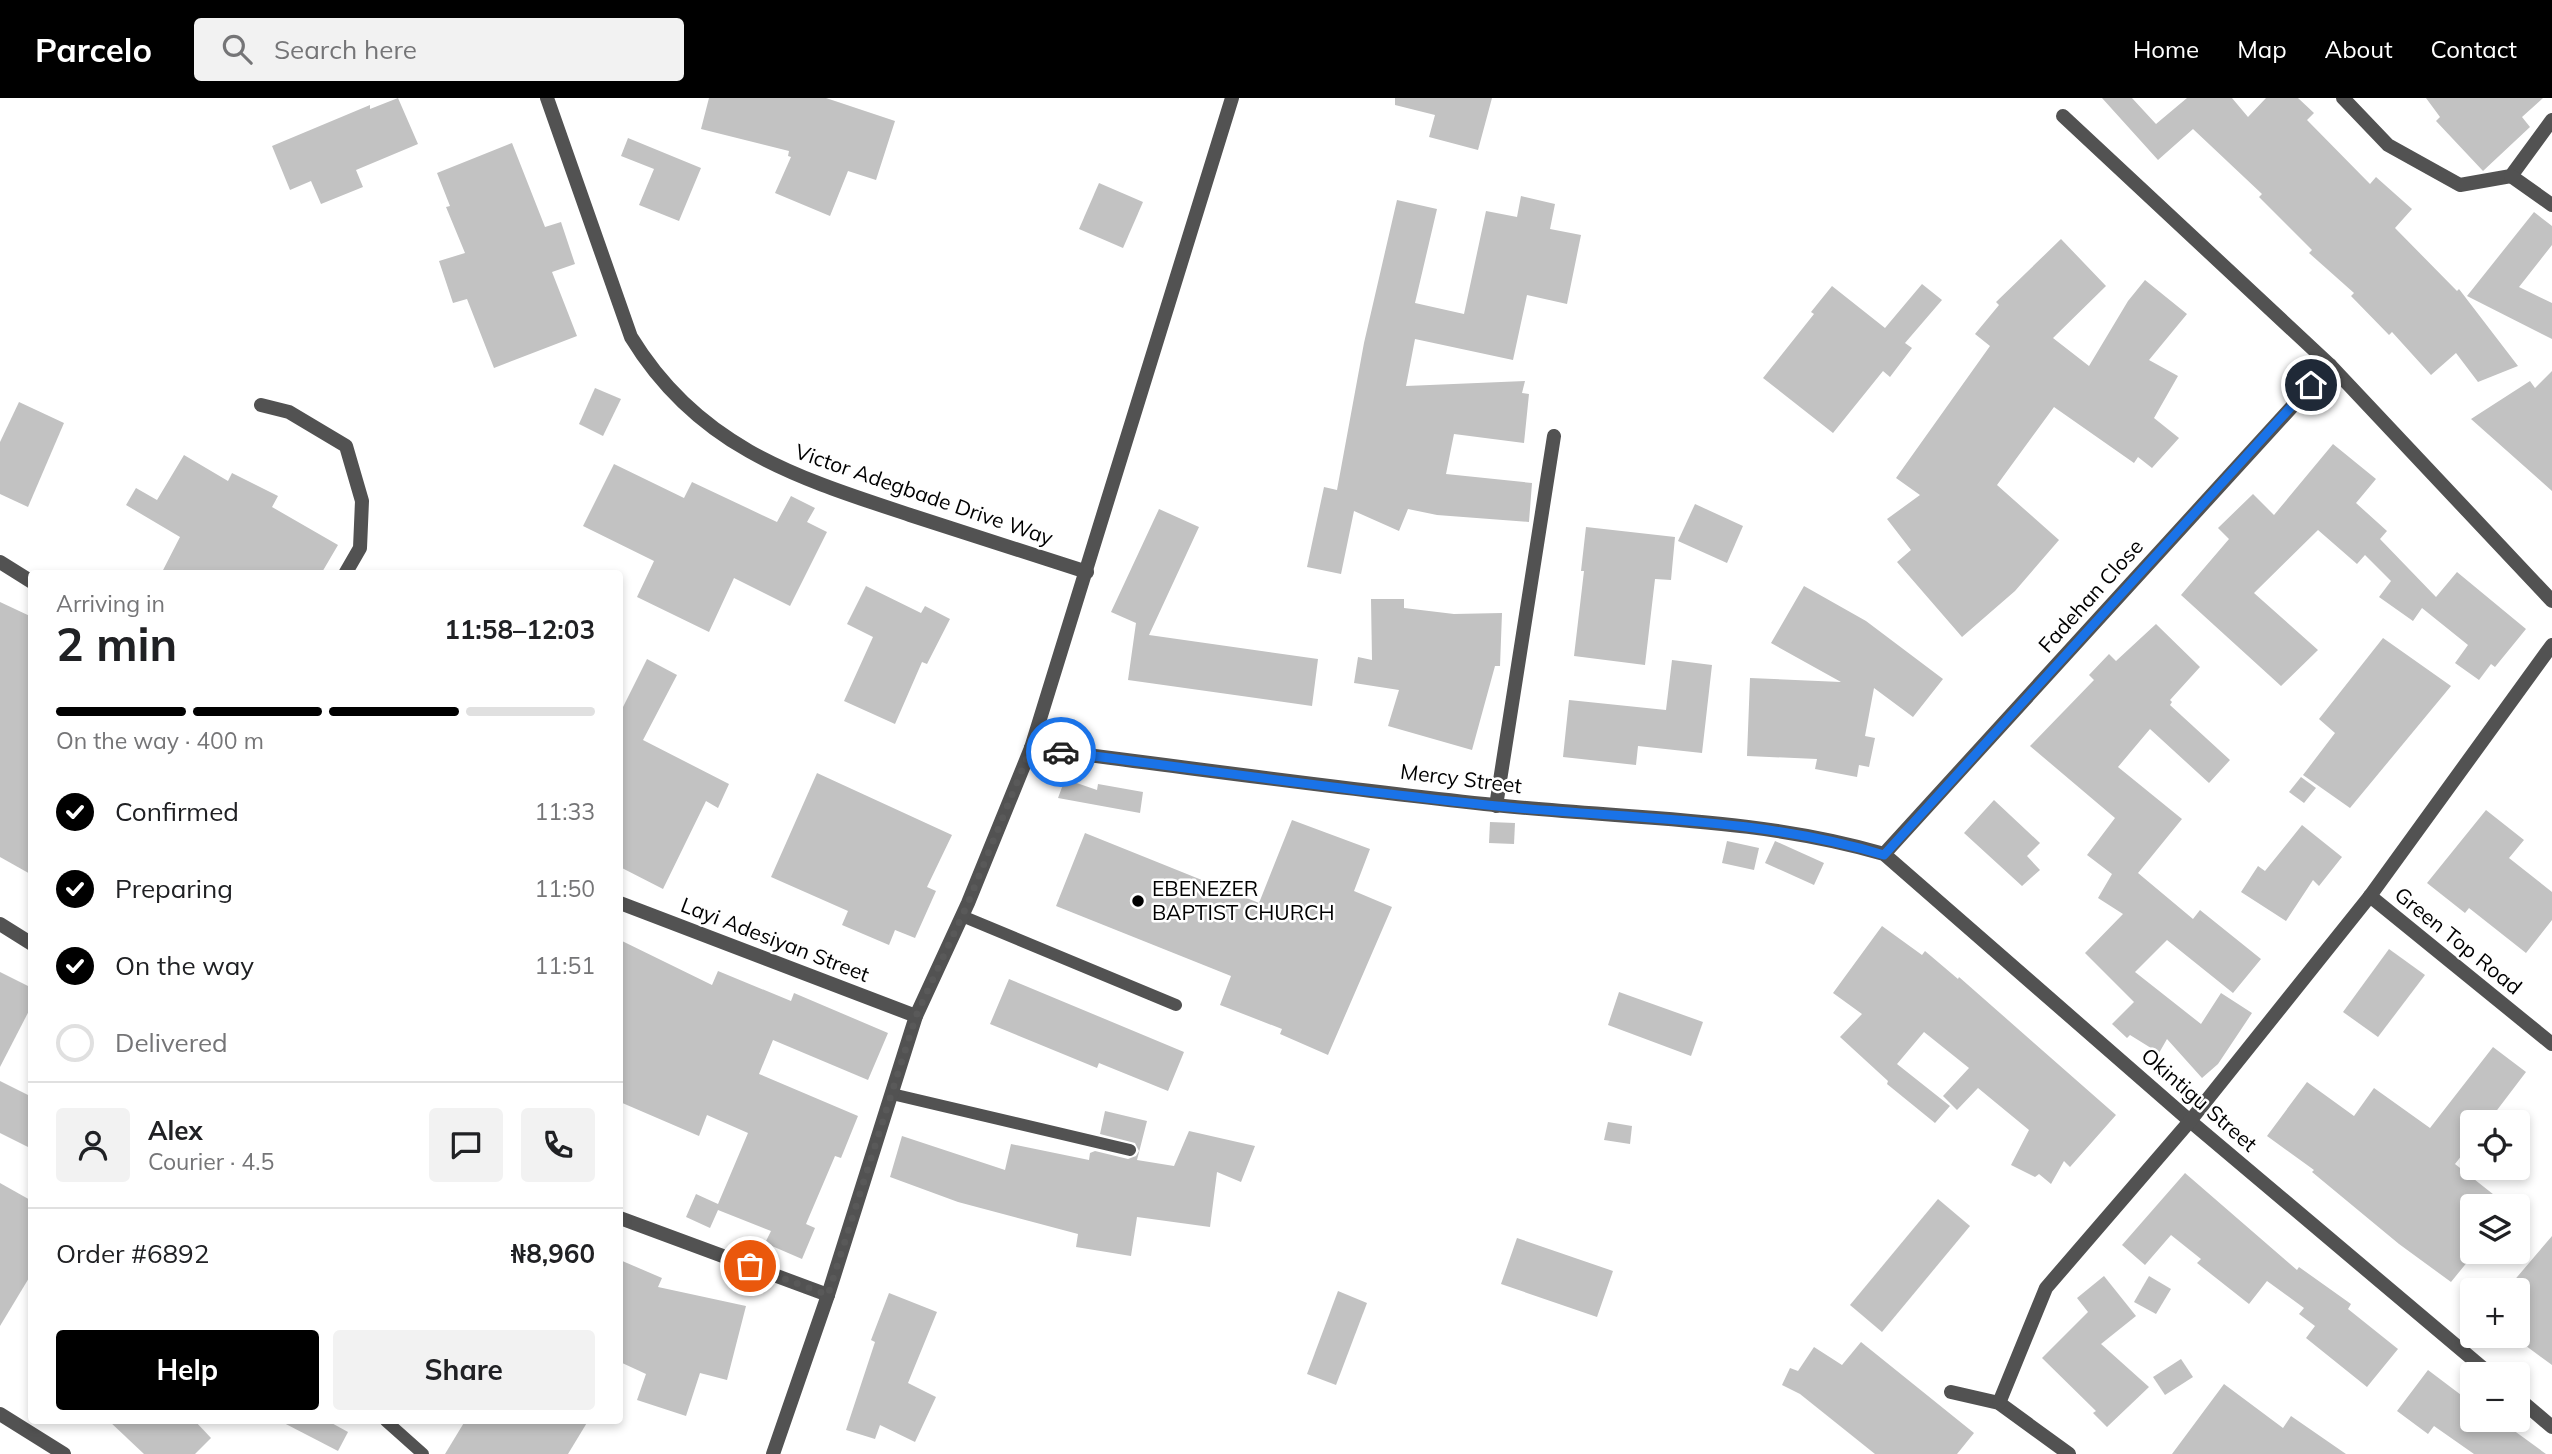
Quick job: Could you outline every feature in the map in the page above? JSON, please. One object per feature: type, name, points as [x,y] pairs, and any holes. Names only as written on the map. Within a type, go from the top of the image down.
[{"type":"street","name":"Victor Adegbade Drive Way","points":[[547,98],[631,337],[648,365],[676,397],[705,422],[754,455],[802,479],[1087,572]]},
{"type":"street","points":[[773,1454],[828,1295],[916,1016],[962,916],[1031,748],[1232,98]]},
{"type":"street","points":[[2343,98],[2388,145],[2460,185],[2511,176],[2552,120]]},
{"type":"street","points":[[2063,116],[2330,365],[2552,601]]},
{"type":"street","points":[[2511,176],[2552,205]]},
{"type":"street","name":"Fadehan Close","points":[[1884,855],[2330,365]]},
{"type":"street","points":[[261,405],[289,412],[346,446],[362,501],[360,548],[347,570]]},
{"type":"street","points":[[1496,806],[1554,436]]},
{"type":"street","points":[[0,562],[28,580]]},
{"type":"street","points":[[1999,1403],[2046,1287],[2190,1121],[2370,896],[2552,645]]},
{"type":"street","name":"Mercy Street","points":[[1031,748],[1496,806],[1754,827],[1826,837],[1884,855]]},
{"type":"street","name":"Okintigu Street","points":[[1884,855],[2190,1121],[2476,1362]]},
{"type":"street","name":"Green Top Road","points":[[2370,896],[2552,1044]]},
{"type":"street","name":"Layi Adesiyan Street","points":[[623,904],[916,1016]]},
{"type":"street","points":[[0,924],[28,942]]},
{"type":"street","points":[[623,1219],[828,1295]]},
{"type":"street","points":[[1951,1392],[1999,1403],[2069,1454]]},
{"type":"street","points":[[2530,1408],[2552,1427]]},
{"type":"street","points":[[0,1414],[64,1454]]},
{"type":"lane","points":[[962,916],[1176,1005]]},
{"type":"lane","points":[[892,1094],[1130,1150]]},
{"type":"lane","points":[[389,1424],[423,1454]]},
{"type":"building","points":[[398,98],[418,144],[356,170],[363,187],[321,204],[311,181],[290,190],[272,146],[370,105],[370,109]]},
{"type":"building","points":[[709,98],[826,98],[895,121],[876,180],[848,171],[830,216],[775,193],[791,157],[788,156],[789,151],[701,129]]},
{"type":"building","points":[[1395,98],[1492,98],[1478,150],[1429,137],[1435,115],[1395,105]]},
{"type":"building","points":[[2102,98],[2132,98],[2156,124],[2187,98],[2232,98],[2248,117],[2266,98],[2298,98],[2314,113],[2307,120],[2370,184],[2376,177],[2412,209],[2395,228],[2457,291],[2459,289],[2518,366],[2478,382],[2456,353],[2431,375],[2392,332],[2389,335],[2351,296],[2354,293],[2309,253],[2312,250],[2259,197],[2262,194],[2193,129],[2158,160]]},
{"type":"building","points":[[2426,98],[2543,98],[2522,117],[2530,127],[2483,171],[2436,121],[2440,117]]},
{"type":"building","points":[[628,138],[701,168],[679,221],[639,205],[654,169],[621,156]]},
{"type":"building","points":[[512,143],[545,227],[561,222],[575,264],[552,272],[577,336],[494,368],[467,299],[453,303],[439,261],[465,253],[446,207],[450,206],[437,173]]},
{"type":"building","points":[[1099,183],[1143,202],[1123,248],[1079,229]]},
{"type":"building","points":[[1521,196],[1555,204],[1550,229],[1581,235],[1567,304],[1527,295],[1513,360],[1415,339],[1406,386],[1525,381],[1522,393],[1529,394],[1524,443],[1454,434],[1446,474],[1532,483],[1529,522],[1437,515],[1408,509],[1399,531],[1354,511],[1341,574],[1307,567],[1324,487],[1337,490],[1364,343],[1397,200],[1437,209],[1415,303],[1464,314],[1486,211],[1517,217]]},
{"type":"building","points":[[2534,212],[2552,226],[2552,245],[2519,287],[2552,303],[2552,339],[2467,296]]},
{"type":"building","points":[[2061,239],[2106,286],[2053,338],[2089,366],[2128,301],[2145,280],[2187,314],[2149,360],[2178,376],[2154,418],[2179,438],[2152,468],[2138,457],[2134,463],[2054,407],[1997,485],[2059,540],[2015,591],[1962,637],[1897,562],[1911,550],[1887,519],[1920,495],[1896,478],[1990,346],[1975,334],[1999,305],[1996,302]]},
{"type":"building","points":[[1922,284],[1942,300],[1905,343],[1912,348],[1890,377],[1883,371],[1833,433],[1763,378],[1814,314],[1811,312],[1832,286],[1885,328]]},
{"type":"building","points":[[2552,371],[2552,491],[2471,419],[2530,381],[2535,388]]},
{"type":"building","points":[[595,388],[621,399],[603,436],[579,424]]},
{"type":"building","points":[[19,402],[64,423],[28,507],[0,494],[0,442]]},
{"type":"building","points":[[2333,444],[2376,479],[2356,503],[2387,531],[2380,539],[2436,597],[2457,572],[2526,629],[2495,667],[2491,664],[2479,680],[2455,663],[2468,645],[2422,608],[2413,621],[2379,597],[2391,581],[2365,555],[2357,564],[2318,530],[2254,593],[2318,650],[2281,686],[2181,595],[2229,539],[2218,528],[2253,494],[2274,515]]},
{"type":"building","points":[[184,455],[228,481],[232,473],[278,496],[272,507],[338,545],[323,570],[163,570],[180,537],[126,505],[136,488],[157,500]]},
{"type":"building","points":[[614,464],[684,498],[692,482],[777,522],[791,496],[815,508],[807,522],[827,532],[790,606],[734,578],[709,632],[637,597],[654,561],[583,526]]},
{"type":"building","points":[[1695,504],[1743,526],[1727,563],[1678,541]]},
{"type":"building","points":[[1159,509],[1199,527],[1149,635],[1318,659],[1312,706],[1128,680],[1136,623],[1111,612]]},
{"type":"building","points":[[1586,527],[1675,537],[1671,580],[1655,579],[1645,665],[1574,656]]},
{"type":"building","points":[[866,586],[921,613],[925,606],[950,619],[927,664],[922,662],[895,724],[844,701],[873,637],[847,624]]},
{"type":"building","points":[[1804,586],[1866,621],[1943,679],[1913,717],[1874,688],[1865,736],[1875,738],[1869,767],[1859,765],[1857,777],[1815,769],[1817,759],[1747,756],[1750,678],[1841,682],[1771,643]]},
{"type":"building","points":[[1371,599],[1404,599],[1404,608],[1454,614],[1502,613],[1500,666],[1495,666],[1472,750],[1388,726],[1399,690],[1354,683],[1358,657],[1372,660]]},
{"type":"building","points":[[0,602],[28,615],[28,873],[0,857]]},
{"type":"building","points":[[2156,624],[2200,667],[2170,700],[2170,705],[2230,760],[2209,783],[2150,729],[2118,767],[2182,819],[2138,873],[2193,919],[2200,910],[2261,959],[2233,993],[2167,940],[2135,972],[2201,1024],[2221,993],[2252,1013],[2218,1064],[2202,1078],[2167,1039],[2159,1053],[2130,1035],[2127,1038],[2112,1024],[2134,1002],[2085,953],[2123,914],[2098,898],[2112,874],[2087,855],[2115,818],[2030,746],[2094,680],[2089,675],[2109,654],[2116,661]]},
{"type":"building","points":[[2383,638],[2451,686],[2350,808],[2303,775],[2335,733],[2319,719]]},
{"type":"building","points":[[647,659],[677,675],[643,740],[729,784],[718,808],[706,801],[663,889],[623,869],[623,707]]},
{"type":"building","points":[[1672,660],[1712,665],[1702,753],[1638,746],[1636,765],[1563,757],[1569,700],[1666,710]]},
{"type":"building","points":[[817,773],[952,835],[927,887],[936,891],[915,938],[895,930],[889,945],[842,925],[848,911],[771,877]]},
{"type":"building","points":[[2301,777],[2316,788],[2304,803],[2289,792]]},
{"type":"building","points":[[1065,779],[1097,790],[1098,784],[1143,792],[1140,813],[1058,798]]},
{"type":"building","points":[[1994,800],[2040,843],[2027,856],[2040,870],[2022,886],[1964,833]]},
{"type":"building","points":[[2486,810],[2524,840],[2509,858],[2552,892],[2552,920],[2526,953],[2469,908],[2465,913],[2427,883]]},
{"type":"building","points":[[1292,820],[1370,849],[1354,891],[1392,907],[1328,1055],[1280,1034],[1282,1029],[1220,1005],[1231,976],[1056,906],[1085,833],[1259,903]]},
{"type":"building","points":[[1490,822],[1515,823],[1514,844],[1489,843]]},
{"type":"building","points":[[2302,825],[2342,857],[2319,886],[2313,880],[2286,921],[2241,892],[2258,866],[2265,871]]},
{"type":"building","points":[[1727,841],[1759,848],[1754,870],[1722,863]]},
{"type":"building","points":[[1775,841],[1824,863],[1814,885],[1765,863]]},
{"type":"building","points":[[1882,926],[1922,955],[1925,951],[1958,979],[1959,977],[2116,1115],[2070,1167],[2064,1161],[2051,1184],[2039,1174],[2035,1177],[2011,1165],[2029,1130],[1978,1088],[1957,1110],[1943,1096],[1969,1068],[1924,1032],[1897,1064],[1950,1106],[1935,1123],[1887,1084],[1888,1081],[1840,1037],[1862,1014],[1833,993]]},
{"type":"building","points":[[623,941],[712,985],[718,971],[791,1001],[794,993],[888,1033],[868,1080],[773,1040],[759,1074],[858,1116],[841,1158],[835,1156],[806,1224],[815,1228],[802,1259],[765,1243],[771,1231],[718,1210],[710,1228],[686,1217],[696,1194],[718,1204],[748,1133],[707,1115],[699,1136],[623,1103]]},
{"type":"building","points":[[2389,949],[2425,975],[2378,1037],[2343,1012]]},
{"type":"building","points":[[0,972],[28,986],[28,1013],[0,1067]]},
{"type":"building","points":[[1009,979],[1184,1052],[1168,1091],[1099,1063],[1097,1068],[990,1024]]},
{"type":"building","points":[[1619,992],[1703,1022],[1691,1056],[1608,1025]]},
{"type":"building","points":[[2493,1047],[2526,1072],[2497,1110],[2460,1110],[2460,1158],[2455,1164],[2460,1168],[2460,1180],[2475,1180],[2493,1194],[2460,1194],[2460,1264],[2466,1264],[2451,1282],[2399,1244],[2312,1172],[2314,1170],[2267,1136],[2307,1082],[2354,1116],[2374,1088],[2430,1128]]},
{"type":"building","points":[[0,1081],[28,1095],[28,1147],[0,1133]]},
{"type":"building","points":[[1105,1111],[1147,1121],[1137,1160],[1174,1166],[1189,1131],[1255,1146],[1241,1182],[1217,1172],[1210,1227],[1137,1217],[1131,1256],[1076,1247],[1078,1234],[958,1202],[890,1177],[902,1136],[1005,1170],[1011,1144],[1089,1160],[1090,1153],[1095,1151],[1128,1159],[1136,1156],[1139,1151],[1135,1143],[1100,1134]]},
{"type":"building","points":[[1608,1122],[1632,1126],[1630,1144],[1604,1140]]},
{"type":"building","points":[[2185,1173],[2297,1270],[2299,1267],[2351,1304],[2348,1309],[2398,1349],[2367,1387],[2306,1338],[2315,1326],[2299,1314],[2304,1308],[2267,1281],[2249,1304],[2197,1263],[2201,1259],[2171,1235],[2145,1265],[2122,1245]]},
{"type":"building","points":[[0,1183],[28,1199],[28,1280],[0,1326]]},
{"type":"building","points":[[1938,1199],[1970,1226],[1882,1332],[1850,1305]]},
{"type":"building","points":[[2552,1236],[2552,1365],[2529,1348],[2530,1278],[2516,1278]]},
{"type":"building","points":[[1517,1238],[1613,1271],[1597,1317],[1501,1284]]},
{"type":"building","points":[[623,1261],[662,1278],[658,1287],[746,1306],[727,1380],[700,1373],[686,1416],[637,1400],[646,1374],[623,1363]]},
{"type":"building","points":[[2104,1276],[2136,1316],[2101,1344],[2149,1387],[2107,1427],[2093,1413],[2096,1411],[2042,1358],[2088,1312],[2077,1298]]},
{"type":"building","points":[[2149,1276],[2171,1289],[2156,1314],[2134,1302]]},
{"type":"building","points":[[1338,1291],[1367,1303],[1336,1385],[1307,1374]]},
{"type":"building","points":[[889,1293],[937,1312],[908,1383],[936,1397],[915,1442],[880,1425],[875,1439],[846,1430],[875,1342],[871,1340]]},
{"type":"building","points":[[1861,1342],[1974,1433],[1957,1454],[1875,1454],[1800,1394],[1782,1385],[1790,1368],[1798,1371],[1814,1347],[1842,1365]]},
{"type":"building","points":[[2181,1359],[2193,1377],[2165,1395],[2153,1377]]},
{"type":"building","points":[[2428,1370],[2460,1394],[2460,1432],[2516,1432],[2546,1454],[2474,1454],[2434,1426],[2428,1434],[2397,1411]]},
{"type":"building","points":[[2224,1384],[2283,1428],[2291,1416],[2346,1454],[2172,1454]]},
{"type":"building","points":[[112,1424],[198,1424],[211,1438],[195,1454],[144,1454]]},
{"type":"building","points":[[286,1424],[333,1424],[348,1432],[338,1451]]},
{"type":"building","points":[[463,1424],[586,1424],[568,1454],[445,1454]]},
{"type":"way so far","points":[[750,1266],[828,1295],[916,1016],[968,903],[1031,748],[1061,752]]},
{"type":"place","name":"EBENEZER BAPTIST CHURCH","points":[[1138,901]]},
{"type":"route","points":[[1061,752],[1496,806],[1754,827],[1826,837],[1884,855],[2311,385]]}]
